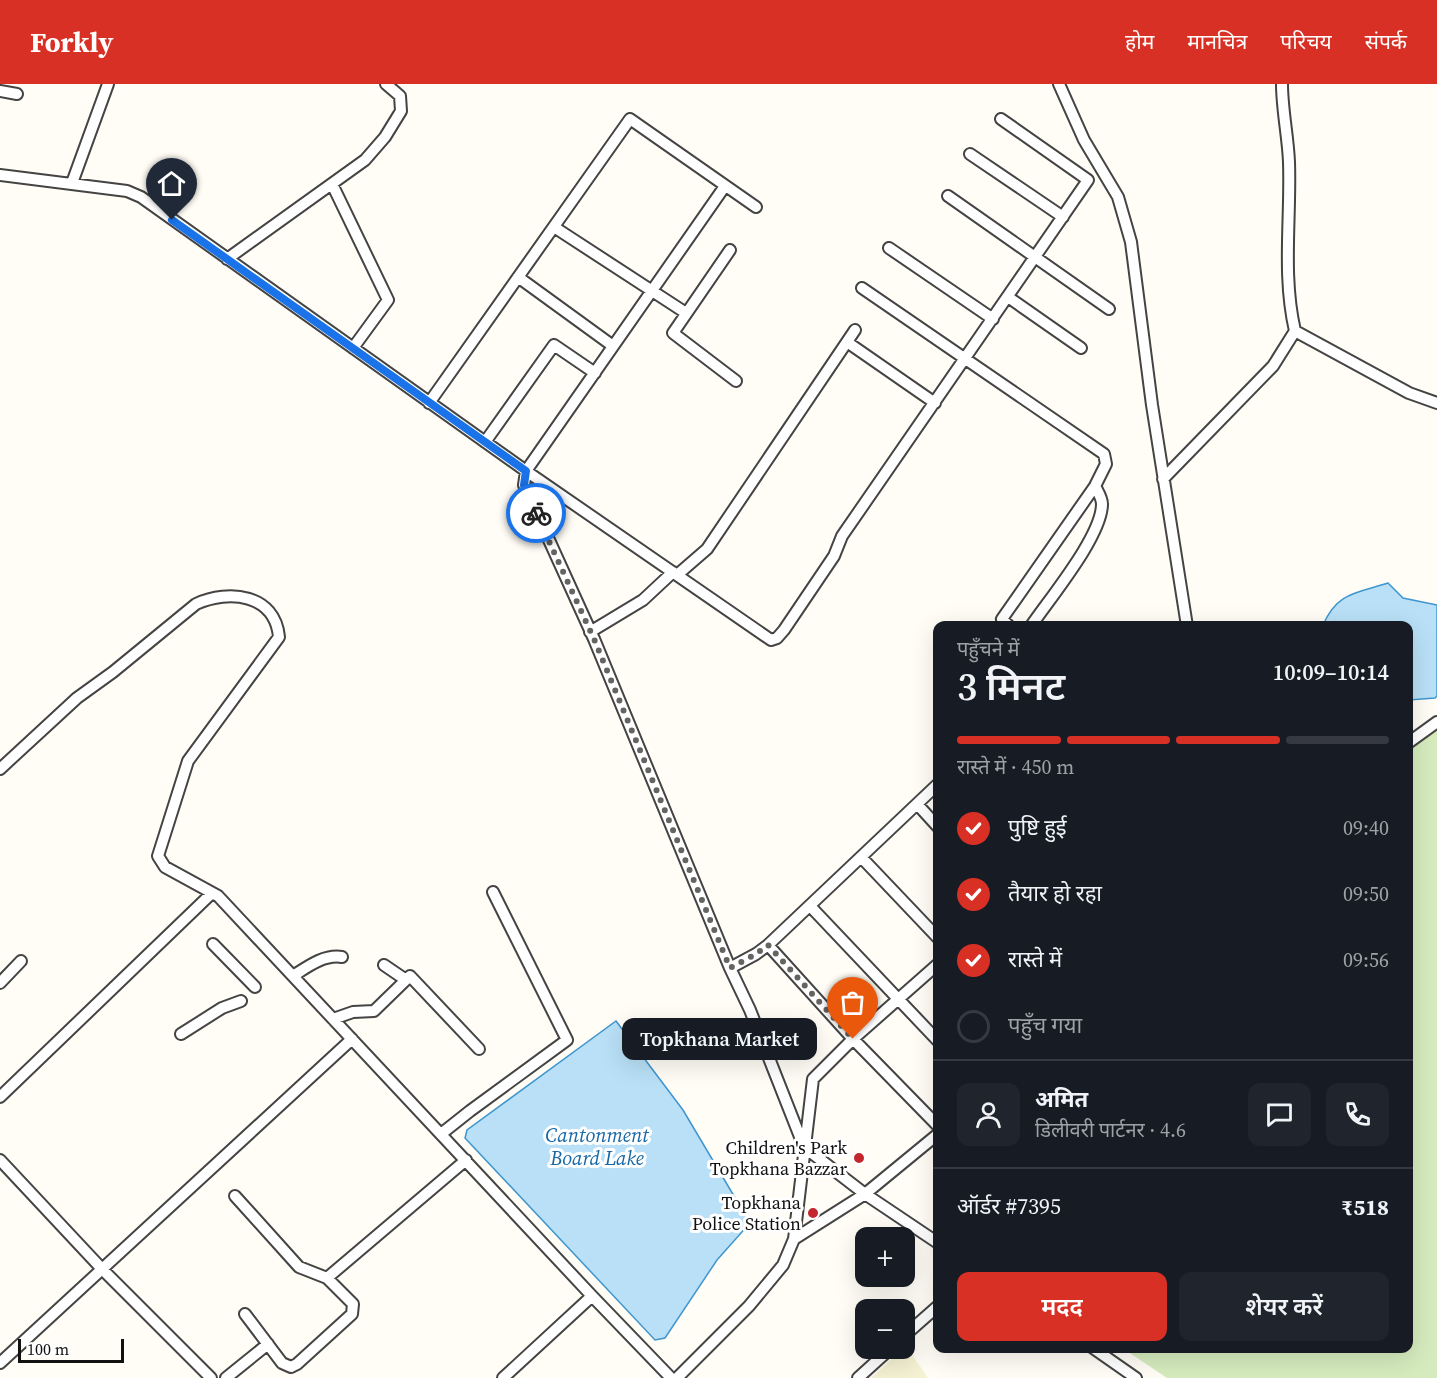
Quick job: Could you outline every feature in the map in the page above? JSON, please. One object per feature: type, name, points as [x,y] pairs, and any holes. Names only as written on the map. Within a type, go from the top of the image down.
[{"type":"street","points":[[72,183],[108,84]]},
{"type":"street","points":[[227,259],[365,160],[386,137],[401,111],[400,96],[386,84]]},
{"type":"street","points":[[1059,84],[1084,140],[1118,197],[1131,242],[1163,479],[1187,621]]},
{"type":"street","points":[[1163,479],[1273,366],[1295,331],[1289,305],[1286,262],[1289,162],[1282,84]]},
{"type":"street","points":[[0,91],[17,94]]},
{"type":"street","points":[[429,403],[630,119],[756,207]]},
{"type":"street","points":[[0,175],[127,191],[141,197],[429,403],[771,640],[777,638],[784,630],[834,556],[842,536],[1088,180],[1001,119]]},
{"type":"street","points":[[970,154],[1063,217]]},
{"type":"street","points":[[332,184],[388,300],[353,348]]},
{"type":"street","points":[[725,186],[526,471],[524,485],[590,632],[730,968],[750,1010],[804,1147],[865,1194],[933,1240]]},
{"type":"street","points":[[948,196],[1110,309]]},
{"type":"street","points":[[554,227],[686,313]]},
{"type":"street","points":[[889,248],[993,319]]},
{"type":"street","points":[[730,250],[673,333],[736,381]]},
{"type":"street","points":[[518,277],[614,346]]},
{"type":"street","points":[[862,288],[1104,454],[1106,464],[1095,486],[1002,619],[1004,621]]},
{"type":"street","points":[[1008,297],[1081,348]]},
{"type":"street","points":[[590,632],[643,600],[707,549],[855,330]]},
{"type":"street","points":[[1295,331],[1408,393],[1437,403]]},
{"type":"street","points":[[847,342],[935,403]]},
{"type":"street","points":[[485,442],[554,345],[595,373]]},
{"type":"street","points":[[1034,621],[1087,545],[1101,514],[1102,501],[1095,486]]},
{"type":"street","points":[[0,769],[76,698],[113,672],[196,604],[208,598],[223,596],[258,601],[271,611],[278,625],[279,637],[188,761],[158,856],[165,867],[218,896],[671,1378]]},
{"type":"street","points":[[1413,739],[1437,722]]},
{"type":"street","points":[[730,968],[768,945],[933,789]]},
{"type":"street","points":[[916,804],[933,822]]},
{"type":"street","points":[[861,857],[933,933]]},
{"type":"street","points":[[441,1134],[567,1040],[493,892]]},
{"type":"street","points":[[0,1096],[212,893]]},
{"type":"street","points":[[810,906],[933,1036]]},
{"type":"street","points":[[213,944],[255,987]]},
{"type":"street","points":[[768,945],[853,1039],[933,1121]]},
{"type":"street","points":[[293,976],[322,960],[336,956],[342,957]]},
{"type":"street","points":[[0,983],[21,961]]},
{"type":"street","points":[[384,965],[406,980]]},
{"type":"street","points":[[677,1378],[749,1306],[783,1265],[794,1239],[813,1079],[853,1039],[933,968]]},
{"type":"street","points":[[333,1019],[353,1012],[374,1011],[410,976],[479,1049]]},
{"type":"street","points":[[181,1034],[222,1008],[241,1001]]},
{"type":"street","points":[[0,1363],[352,1039]]},
{"type":"street","points":[[794,1239],[865,1194],[933,1138]]},
{"type":"street","points":[[0,1160],[102,1269],[211,1378]]},
{"type":"street","points":[[327,1278],[466,1161]]},
{"type":"street","points":[[235,1196],[299,1267],[327,1278],[353,1304],[352,1314],[291,1367],[282,1363],[245,1314]]},
{"type":"street","points":[[503,1378],[592,1296]]},
{"type":"street","points":[[915,1326],[933,1310]]},
{"type":"street","points":[[226,1378],[268,1344]]},
{"type":"street","points":[[1100,1353],[1136,1378]]},
{"type":"street","points":[[858,1378],[879,1359]]},
{"type":"shaded area","points":[[892,1359],[915,1359],[928,1378],[871,1378]]},
{"type":"green space","points":[[1437,728],[1437,1378],[1167,1378],[1130,1353],[1413,1353],[1413,746]]},
{"type":"water","points":[[1388,583],[1403,598],[1437,605],[1437,696],[1435,698],[1413,700],[1413,621],[1325,621],[1335,606],[1349,595]]},
{"type":"water","name":"Cantonment Board Lake","points":[[616,1021],[683,1110],[750,1223],[717,1260],[665,1338],[655,1340],[465,1138],[467,1130]]},
{"type":"way so far","points":[[536,513],[594,639],[730,968],[768,945],[853,1039]]},
{"type":"place","name":"Topkhana Market","points":[[853,1039]]},
{"type":"place","name":"Children's Park Topkhana Bazzar","points":[[859,1158]]},
{"type":"place","name":"Topkhana Police Station","points":[[813,1213]]},
{"type":"route","points":[[172,220],[526,471],[524,485],[536,513]]}]
